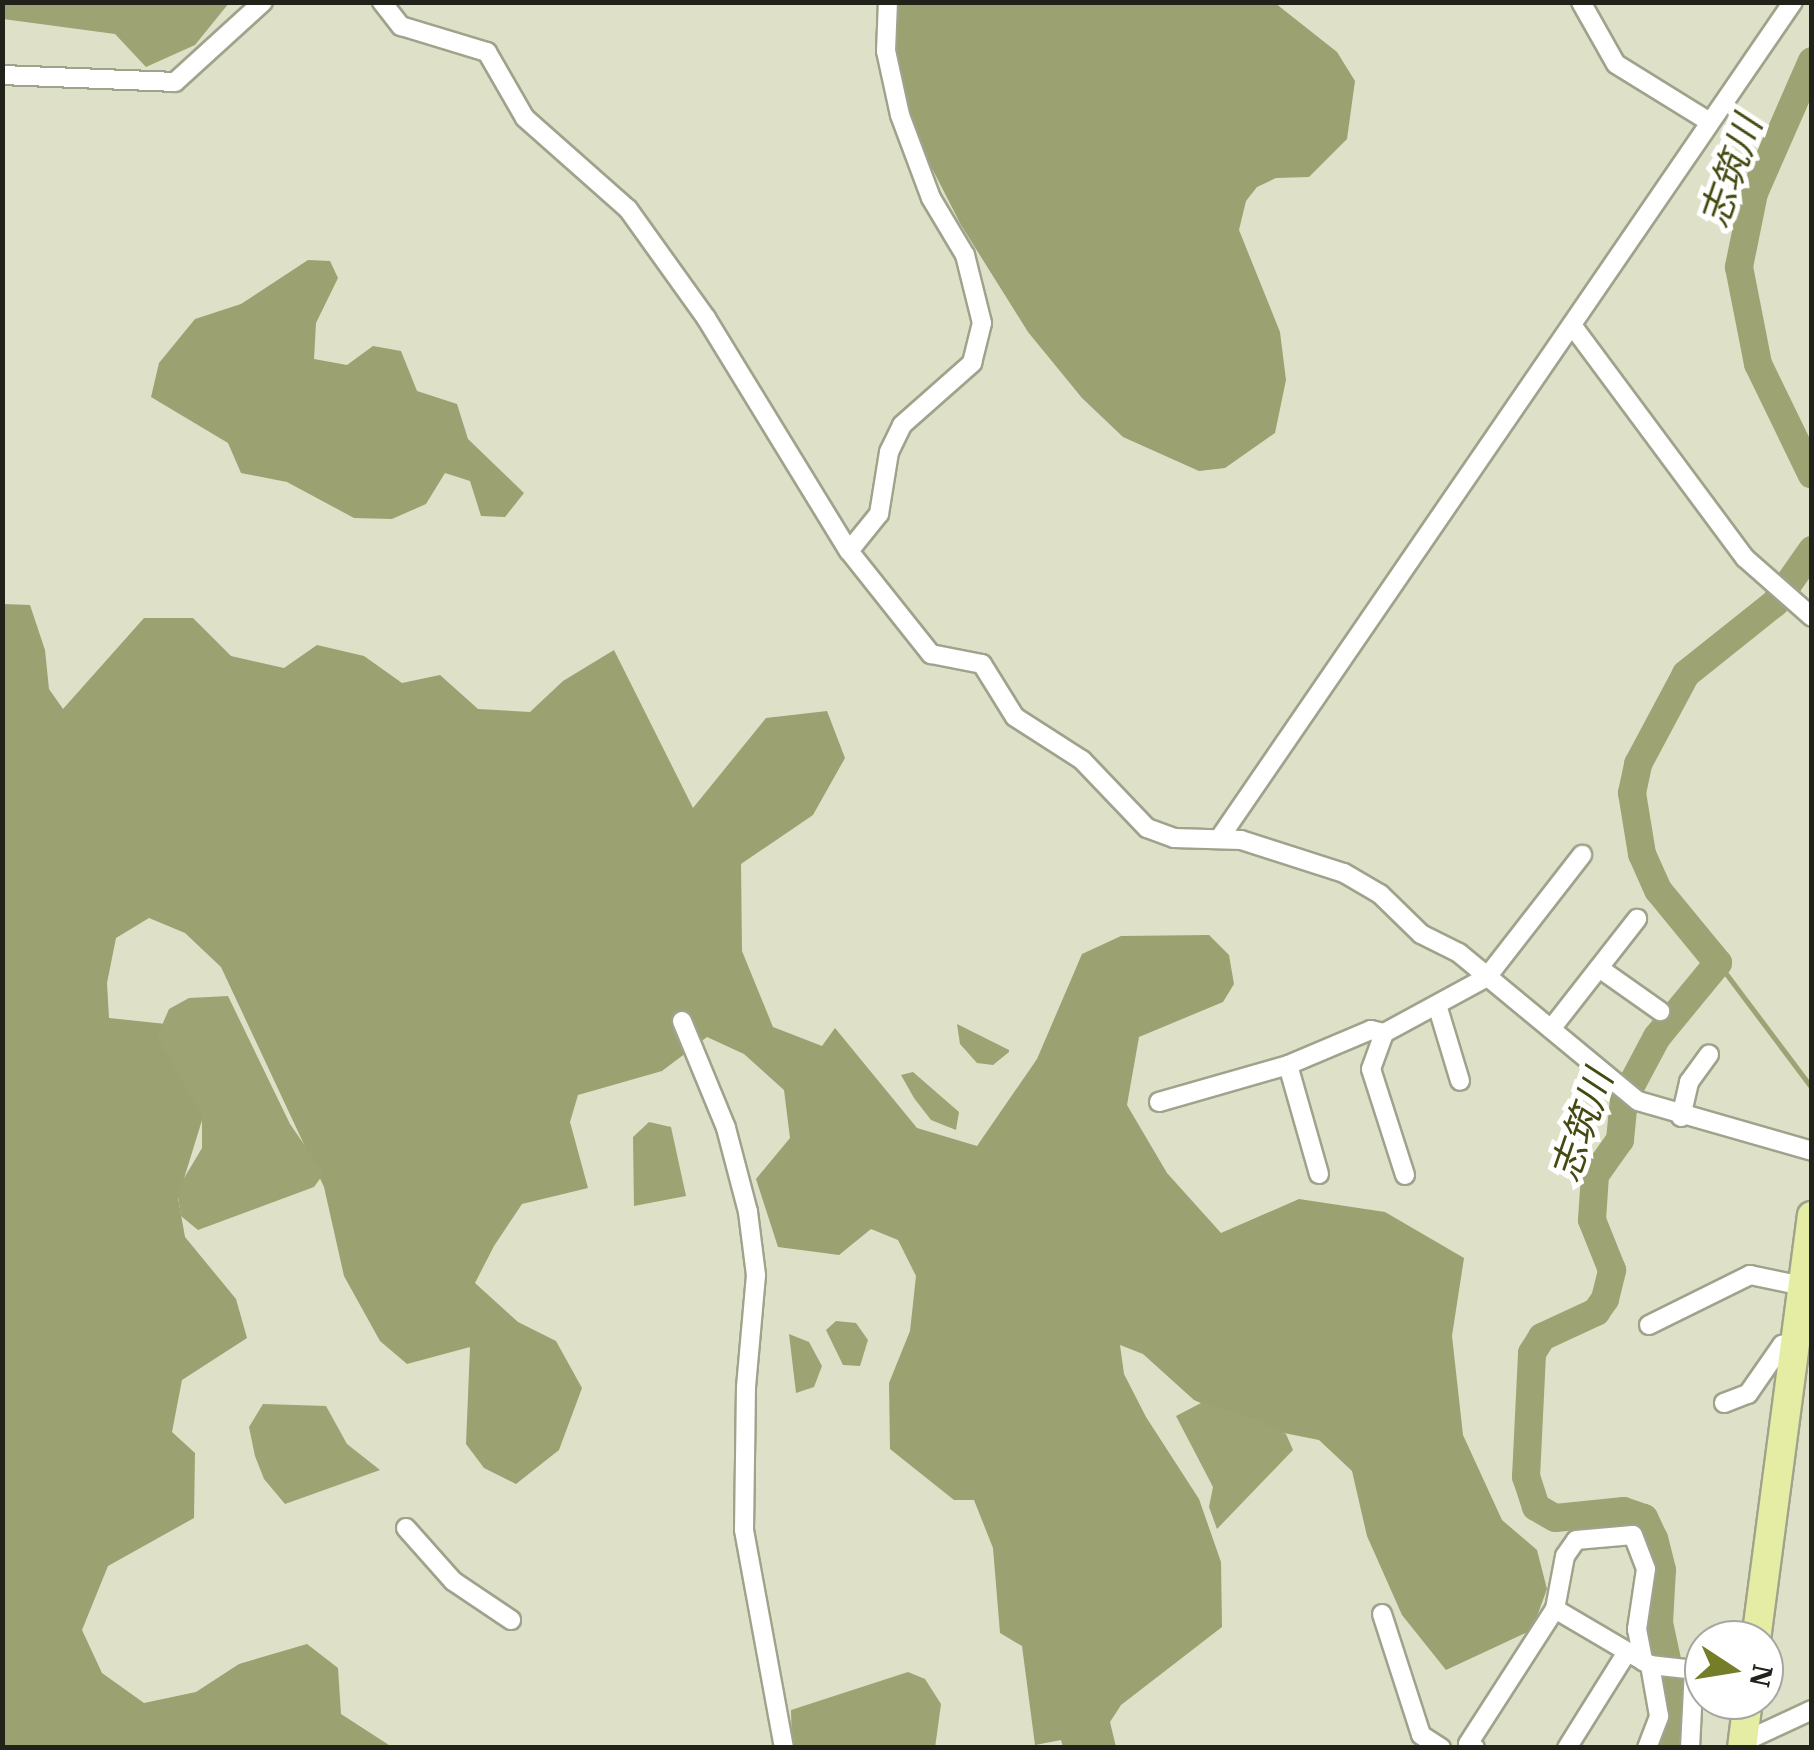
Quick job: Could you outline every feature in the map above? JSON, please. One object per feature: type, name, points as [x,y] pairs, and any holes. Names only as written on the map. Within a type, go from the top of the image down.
[{"type":"main road","points":[[1759,1620],[1812,1216]]},
{"type":"main road","points":[[1742,1745],[1745,1720]]},
{"type":"street","points":[[2,75],[176,82],[263,2]]},
{"type":"street","points":[[382,2],[401,26],[487,52],[525,118],[628,209],[706,318],[849,551],[931,654],[982,664],[1015,717],[1082,760],[1147,828],[1188,840],[1221,836],[1314,861],[1374,890],[1409,925],[1487,977],[1638,1101],[1682,1117],[1812,1151]]},
{"type":"street","points":[[849,551],[879,514],[889,452],[902,424],[972,362],[982,323],[965,255],[931,198],[900,115],[886,51],[888,2]]},
{"type":"street","points":[[1581,2],[1616,64],[1710,122]]},
{"type":"street","points":[[1221,836],[1793,2]]},
{"type":"street","points":[[1572,325],[1745,558],[1807,613]]},
{"type":"street","points":[[1160,1102],[1288,1065],[1371,1030],[1384,1033],[1438,1008],[1487,977],[1582,855]]},
{"type":"street","points":[[1551,1029],[1637,919]]},
{"type":"street","points":[[1599,968],[1660,1010]]},
{"type":"street","points":[[1438,1008],[1460,1081]]},
{"type":"street","points":[[682,1021],[726,1128],[748,1212],[756,1275],[746,1386],[744,1530],[784,1748]]},
{"type":"street","points":[[1384,1033],[1371,1069],[1405,1175]]},
{"type":"street","points":[[1682,1117],[1689,1082],[1709,1054]]},
{"type":"street","points":[[1288,1065],[1319,1174]]},
{"type":"street","points":[[1649,1325],[1750,1275],[1803,1286]]},
{"type":"street","points":[[1724,1403],[1748,1394],[1782,1344],[1795,1343]]},
{"type":"street","points":[[406,1528],[452,1580],[511,1620]]},
{"type":"street","points":[[1470,1746],[1555,1609],[1570,1547],[1583,1537],[1627,1532],[1646,1569],[1637,1629],[1659,1716],[1647,1748]]},
{"type":"street","points":[[1555,1609],[1644,1661],[1684,1668]]},
{"type":"street","points":[[1382,1614],[1421,1735],[1441,1748]]},
{"type":"street","points":[[1567,1748],[1644,1661]]},
{"type":"street","points":[[1742,1745],[1809,1717]]},
{"type":"street","points":[[1690,1748],[1691,1720]]},
{"type":"shaded area","points":[[3,2],[229,3],[195,45],[146,67],[115,34],[3,19]]},
{"type":"shaded area","points":[[887,2],[1275,3],[1337,52],[1355,81],[1347,139],[1309,177],[1276,178],[1257,187],[1246,201],[1239,230],[1280,332],[1286,380],[1275,433],[1225,468],[1199,471],[1123,437],[1082,398],[1028,332],[961,225],[913,131],[893,84]]},
{"type":"shaded area","points":[[308,260],[330,261],[338,278],[316,323],[314,359],[347,365],[373,346],[401,351],[417,391],[457,404],[468,439],[524,493],[505,517],[481,516],[470,481],[445,473],[426,504],[392,519],[354,518],[287,482],[241,473],[228,443],[151,397],[159,363],[195,319],[241,304]]},
{"type":"shaded area","points":[[3,604],[30,605],[45,650],[49,689],[63,709],[144,618],[193,618],[231,656],[284,668],[317,645],[364,656],[402,683],[440,675],[478,709],[530,712],[563,681],[614,650],[693,808],[766,718],[827,711],[845,758],[813,815],[741,864],[742,951],[773,1027],[822,1046],[835,1028],[917,1128],[977,1146],[1037,1059],[1082,954],[1121,936],[1209,935],[1229,955],[1234,984],[1223,1002],[1139,1037],[1127,1105],[1167,1173],[1221,1233],[1299,1199],[1385,1212],[1464,1258],[1452,1336],[1463,1435],[1502,1520],[1537,1550],[1547,1589],[1532,1630],[1446,1670],[1402,1615],[1367,1536],[1352,1471],[1319,1440],[1254,1427],[1194,1400],[1143,1354],[1120,1345],[1124,1374],[1146,1417],[1199,1499],[1221,1562],[1222,1627],[1121,1705],[1110,1722],[1116,1747],[1063,1747],[1061,1740],[1035,1745],[1022,1646],[1000,1633],[993,1548],[974,1500],[954,1500],[890,1449],[889,1383],[910,1331],[916,1276],[898,1240],[871,1229],[839,1255],[778,1247],[756,1179],[790,1138],[784,1090],[744,1054],[707,1037],[662,1071],[578,1095],[570,1122],[588,1188],[522,1204],[494,1246],[475,1283],[518,1322],[556,1341],[582,1388],[559,1450],[516,1484],[484,1468],[466,1444],[470,1347],[407,1364],[380,1341],[344,1276],[324,1187],[221,967],[185,933],[149,918],[116,938],[107,983],[109,1018],[166,1024],[185,1061],[203,1117],[178,1198],[185,1237],[236,1299],[247,1338],[182,1380],[172,1432],[195,1453],[194,1518],[108,1566],[82,1630],[102,1673],[144,1703],[196,1692],[239,1664],[307,1644],[338,1668],[341,1714],[392,1747],[3,1748]]},
{"type":"shaded area","points":[[228,996],[290,1124],[324,1173],[314,1187],[198,1230],[181,1216],[177,1190],[202,1148],[202,1115],[157,1037],[169,1009],[189,998]]},
{"type":"shaded area","points":[[957,1024],[1009,1052],[993,1065],[977,1063],[960,1044]]},
{"type":"shaded area","points":[[913,1072],[959,1112],[956,1130],[931,1120],[914,1098],[901,1075]]},
{"type":"shaded area","points":[[649,1122],[671,1127],[686,1196],[634,1206],[633,1137]]},
{"type":"shaded area","points":[[836,1321],[856,1323],[868,1340],[860,1366],[843,1365],[826,1330]]},
{"type":"shaded area","points":[[789,1334],[809,1342],[822,1366],[814,1387],[796,1393]]},
{"type":"shaded area","points":[[1203,1402],[1256,1419],[1286,1434],[1293,1450],[1217,1529],[1209,1507],[1213,1487],[1176,1416]]},
{"type":"shaded area","points":[[263,1404],[326,1406],[347,1444],[380,1470],[285,1504],[264,1479],[255,1456],[249,1427]]},
{"type":"shaded area","points":[[908,1672],[925,1679],[941,1704],[935,1748],[792,1747],[791,1710]]},
{"type":"waterway","name":"志筑川","points":[[1812,61],[1754,193],[1739,267],[1758,364],[1812,475]]},
{"type":"waterway","name":"志筑川","points":[[1670,1748],[1680,1720],[1659,1623],[1662,1570],[1654,1539],[1644,1518],[1624,1511],[1555,1518],[1536,1507],[1526,1477],[1532,1353],[1542,1337],[1596,1312],[1605,1299],[1612,1270],[1592,1220],[1595,1175],[1620,1140],[1624,1099],[1657,1037],[1718,963],[1658,890],[1642,854],[1632,793],[1638,764],[1686,674],[1775,603],[1812,550]]},
{"type":"waterway","points":[[1718,963],[1812,1088]]}]
